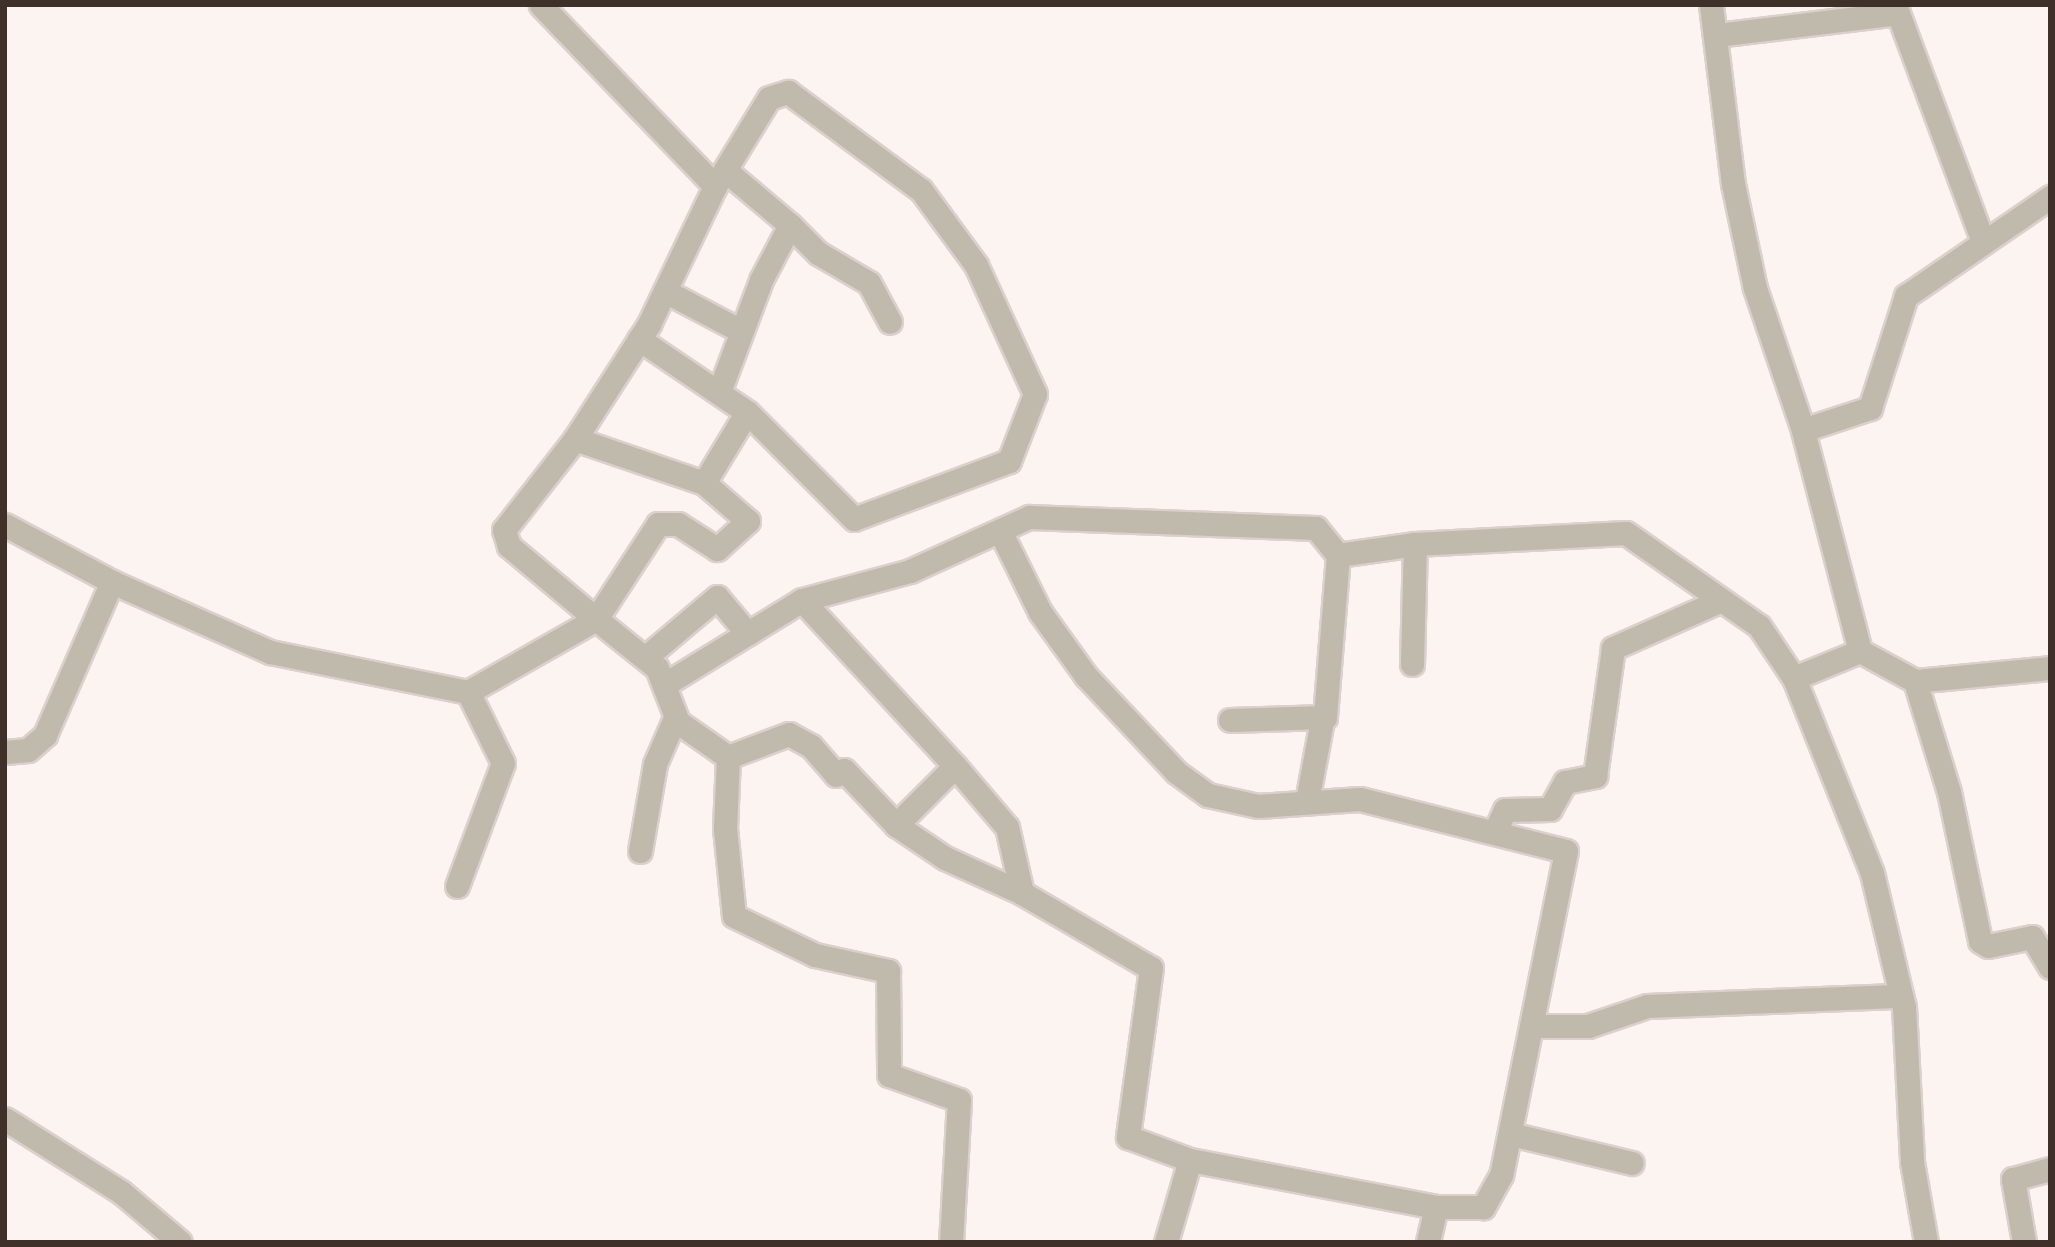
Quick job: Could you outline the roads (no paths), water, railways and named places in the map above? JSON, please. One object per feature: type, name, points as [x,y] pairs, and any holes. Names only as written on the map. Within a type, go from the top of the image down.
[{"type":"street","points":[[541,5],[720,178],[790,225],[818,253],[869,283],[890,322]]},
{"type":"street","points":[[1711,5],[1717,35],[1733,184],[1755,288],[1803,430],[1860,651],[1915,681],[2050,668]]},
{"type":"street","points":[[1717,35],[1898,13],[1983,241]]},
{"type":"street","points":[[639,339],[747,412],[854,519],[1009,461],[1035,391],[976,265],[921,190],[885,161],[777,91],[720,178],[639,339],[575,439],[504,534],[509,546],[646,657],[664,685],[675,718],[728,757]]},
{"type":"street","points":[[1803,430],[1870,408],[1906,296],[2050,197]]},
{"type":"street","points":[[719,391],[741,331],[790,225]]},
{"type":"street","points":[[665,291],[741,331]]},
{"type":"street","points":[[704,482],[747,412]]},
{"type":"street","points":[[5,525],[112,582],[270,652],[468,692],[596,619],[658,524],[678,524],[717,549],[747,526],[747,518],[704,482],[575,439]]},
{"type":"street","points":[[664,685],[802,600],[910,572],[1029,517],[1053,515],[1306,525],[1323,533],[1338,555],[1333,666],[1307,801]]},
{"type":"street","points":[[728,757],[789,734],[811,746],[836,775],[844,769],[896,825],[945,858],[1022,893],[1148,963],[1152,974],[1126,1135],[1190,1160],[1436,1207],[1483,1207],[1511,1134],[1566,851],[1360,799],[1258,806],[1208,794],[1176,772],[1086,676],[1040,612],[1000,531]]},
{"type":"street","points":[[1338,555],[1415,544],[1626,533],[1717,602],[1755,621],[1794,678],[1872,873],[1901,996],[1912,1162],[1926,1242]]},
{"type":"street","points":[[1412,664],[1415,544]]},
{"type":"street","points":[[5,752],[28,750],[45,735],[112,582]]},
{"type":"street","points":[[646,657],[717,597],[748,634]]},
{"type":"street","points":[[802,600],[955,766],[1007,827],[1022,893]]},
{"type":"street","points":[[1495,832],[1505,810],[1550,808],[1565,782],[1595,776],[1613,648],[1717,602]]},
{"type":"street","points":[[1794,678],[1860,651]]},
{"type":"street","points":[[1915,681],[1948,792],[1980,941],[1988,946],[2036,938],[2050,967]]},
{"type":"street","points":[[457,886],[503,763],[468,692]]},
{"type":"street","points":[[640,851],[655,765],[675,718]]},
{"type":"street","points":[[1230,720],[1322,720]]},
{"type":"street","points":[[728,757],[726,855],[734,916],[815,956],[888,971],[889,1075],[959,1100],[951,1242]]},
{"type":"street","points":[[896,825],[955,766]]},
{"type":"street","points":[[1531,1026],[1588,1026],[1647,1006],[1901,996]]},
{"type":"street","points":[[5,1119],[121,1192],[180,1242]]},
{"type":"street","points":[[1511,1134],[1632,1163]]},
{"type":"street","points":[[1166,1242],[1190,1160]]},
{"type":"street","points":[[2024,1242],[2013,1178],[2050,1169]]},
{"type":"street","points":[[1428,1242],[1436,1207]]}]
